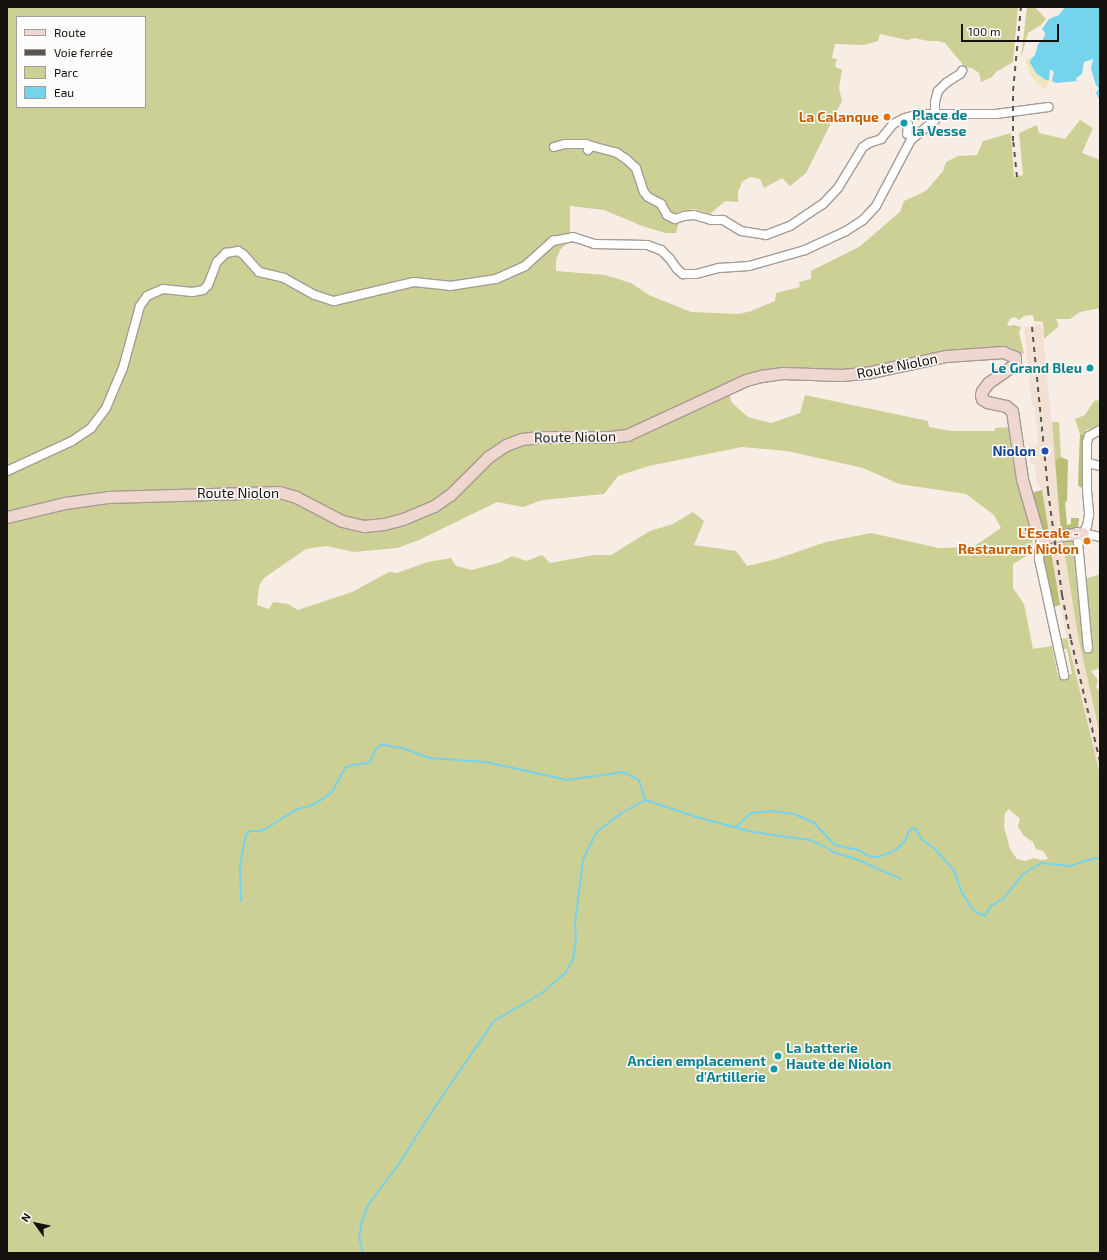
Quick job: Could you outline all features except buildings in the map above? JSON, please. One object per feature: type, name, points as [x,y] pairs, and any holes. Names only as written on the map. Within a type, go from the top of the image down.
[{"type":"street","points":[[410,283],[450,286],[496,279],[525,266],[554,242],[573,237],[594,244],[647,246],[661,250],[683,274],[696,274],[719,268],[749,266],[805,250],[846,231],[863,220],[876,206],[911,140],[933,124],[935,114],[934,102],[938,91],[962,71]]},
{"type":"street","points":[[554,147],[565,144],[576,144],[617,153],[636,168],[644,192],[648,197],[661,204],[667,215],[675,219],[694,215],[711,220],[723,220],[741,231],[766,235],[790,226],[823,204],[838,188],[863,148],[869,143],[881,139],[893,124],[905,118],[918,114],[996,114],[1049,107]]},
{"type":"street","points":[[905,118],[908,126],[907,134]]},
{"type":"street","points":[[7,471],[72,441],[91,428],[106,408],[123,368],[140,306],[147,296],[163,289],[192,292],[203,290],[208,285],[217,262],[226,254],[238,251],[243,254],[258,272],[284,278],[315,295],[329,300],[343,299],[410,283],[419,278]]},
{"type":"street","name":"Route Niolon","points":[[7,517],[65,503],[108,496],[278,492],[289,494],[342,521],[372,526],[403,519],[434,506],[450,495],[488,457],[506,444],[522,439],[539,437],[610,438],[627,435],[746,380],[767,374],[866,374],[946,356],[1003,352],[1015,357],[1015,364],[988,383],[981,395],[982,399],[987,402],[1006,406],[1012,411],[1022,479],[1037,531],[1041,536]]},
{"type":"street","points":[[1080,532],[1087,526],[1089,515],[1089,436],[1097,431]]},
{"type":"street","points":[[1088,464],[1100,466]]},
{"type":"street","points":[[1080,532],[1088,648]]},
{"type":"street","points":[[1064,675],[1039,559],[1041,536],[1046,537],[1080,532],[1100,537]]},
{"type":"shaded area","points":[[1042,324],[1061,519],[1059,522],[1061,533],[1049,535],[1042,490],[1037,483],[1035,464],[1031,464],[1030,459],[1029,446],[1037,445],[1038,436],[1034,405],[1032,405],[1024,327]]},
{"type":"shaded area","points":[[1062,537],[1078,636],[1100,735],[1100,775],[1077,684],[1060,605],[1049,539]]},
{"type":"green space","points":[[7,7],[1018,7],[1013,62],[996,72],[992,77],[981,82],[979,73],[972,68],[965,67],[945,43],[938,41],[928,41],[915,38],[907,40],[880,34],[878,41],[863,45],[835,44],[832,58],[837,59],[835,67],[842,70],[839,88],[842,101],[806,173],[790,186],[782,178],[764,188],[760,179],[750,177],[742,182],[738,192],[738,202],[725,201],[710,214],[695,209],[677,212],[679,222],[676,233],[665,233],[642,226],[604,210],[570,206],[570,240],[560,250],[556,260],[556,271],[605,275],[631,283],[649,295],[691,312],[739,314],[751,311],[775,301],[776,293],[800,287],[799,282],[811,279],[811,271],[859,247],[900,212],[904,201],[926,191],[943,171],[946,162],[958,156],[977,155],[983,141],[1011,133],[1014,177],[1023,175],[1019,133],[1037,125],[1039,133],[1065,139],[1080,120],[1093,128],[1082,153],[1100,160],[1100,308],[1080,312],[1070,319],[1056,319],[1059,326],[1044,339],[1043,322],[1034,321],[1033,315],[1024,316],[1019,320],[1015,317],[1011,318],[1007,324],[1009,326],[1014,325],[1021,327],[1019,333],[1024,353],[1020,354],[1010,347],[950,350],[869,369],[824,369],[727,387],[732,403],[748,417],[771,423],[800,413],[805,395],[928,421],[929,427],[952,431],[995,431],[995,428],[1012,427],[1032,532],[1033,552],[1013,564],[1013,588],[1024,604],[1033,649],[1052,646],[1058,676],[1072,674],[1067,649],[1063,649],[1062,639],[1067,638],[1100,775],[1100,1253],[7,1253]],"holes":[[[742,447],[787,451],[863,468],[899,484],[966,494],[994,515],[1001,528],[973,547],[939,548],[871,533],[826,542],[776,559],[747,566],[736,551],[694,545],[704,521],[693,512],[673,524],[650,531],[611,555],[594,555],[550,563],[542,555],[527,561],[512,556],[501,562],[472,570],[456,566],[451,558],[428,562],[397,573],[389,572],[352,592],[298,610],[288,604],[273,602],[269,609],[257,605],[259,586],[264,578],[306,549],[326,546],[354,552],[397,548],[419,540],[497,502],[523,507],[543,500],[604,494],[618,476],[649,466]],[[1009,809],[1020,819],[1018,826],[1023,835],[1033,842],[1036,849],[1043,851],[1048,859],[1041,860],[1034,858],[1025,861],[1017,859],[1010,849],[1004,827],[1005,813]]]},
{"type":"green space","points":[[1027,7],[1035,7],[1046,19],[1041,25],[1028,33],[1021,58]]},
{"type":"green space","points":[[1100,400],[1100,426],[1086,430],[1085,435],[1080,435],[1075,419],[1085,415],[1094,401]]},
{"type":"green space","points":[[1052,422],[1059,422],[1061,457],[1055,460]]},
{"type":"green space","points":[[1080,435],[1085,435],[1084,484],[1081,488],[1078,485]]},
{"type":"green space","points":[[1061,457],[1068,460],[1067,501],[1065,503],[1067,525],[1071,524],[1071,518],[1079,518],[1078,530],[1061,533],[1055,460]]},
{"type":"green space","points":[[1042,490],[1049,533],[1041,531],[1030,493]]},
{"type":"green space","points":[[1075,535],[1080,581],[1100,574],[1100,668],[1091,671],[1098,680],[1096,687],[1100,691],[1100,735],[1078,636],[1062,537]]},
{"type":"green space","points":[[1049,539],[1060,605],[1052,607],[1045,566],[1041,559],[1042,548],[1046,540]]},
{"type":"sand","points":[[1029,58],[1042,78],[1049,80],[1046,90],[1030,75],[1026,59]]},
{"type":"water","points":[[1065,7],[1100,7],[1100,101],[1096,93],[1099,88],[1096,85],[1091,69],[1093,59],[1084,62],[1082,74],[1076,78],[1077,81],[1057,83],[1053,82],[1052,79],[1054,73],[1052,70],[1050,70],[1049,80],[1046,80],[1037,74],[1030,63],[1030,60],[1035,55],[1038,44],[1044,38],[1045,33],[1042,29],[1049,19],[1059,15]]},
{"type":"waterway","points":[[241,901],[240,866],[246,835],[250,831],[261,831],[298,809],[310,806],[323,799],[332,792],[345,768],[352,765],[368,763],[371,760],[375,750],[381,745],[403,748],[429,758],[486,762],[567,780],[623,772],[639,780],[645,800],[700,818],[753,832],[810,840],[833,852],[856,859],[901,879]]},
{"type":"waterway","points":[[363,1253],[359,1238],[362,1221],[368,1205],[398,1165],[433,1110],[494,1021],[542,993],[566,972],[573,959],[576,940],[575,923],[583,860],[597,832],[620,814],[645,800]]},
{"type":"waterway","points":[[736,827],[751,813],[772,811],[794,814],[813,822],[835,845],[859,850],[868,856],[878,857],[896,850],[905,841],[909,831],[912,828],[916,829],[921,839],[934,848],[954,870],[962,893],[971,907],[978,913],[985,916],[991,906],[1003,899],[1023,874],[1041,863],[1070,866],[1095,858],[1100,859]]},
{"type":"railway","points":[[1017,177],[1013,141],[1013,91],[1021,7]]},
{"type":"railway","points":[[1032,327],[1048,491],[1062,595],[1071,640],[1100,762]]},
{"type":"place","name":"La Calanque","points":[[887,117]]},
{"type":"place","name":"Place de la Vesse","points":[[904,123]]},
{"type":"place","name":"Le Grand Bleu","points":[[1090,368]]},
{"type":"place","name":"Niolon","points":[[1045,451]]},
{"type":"place","name":"L'Escale - Restaurant Niolon","points":[[1087,541]]},
{"type":"place","name":"La batterie Haute de Niolon","points":[[778,1056]]},
{"type":"place","name":"Ancien emplacement d'Artillerie","points":[[774,1069]]}]
